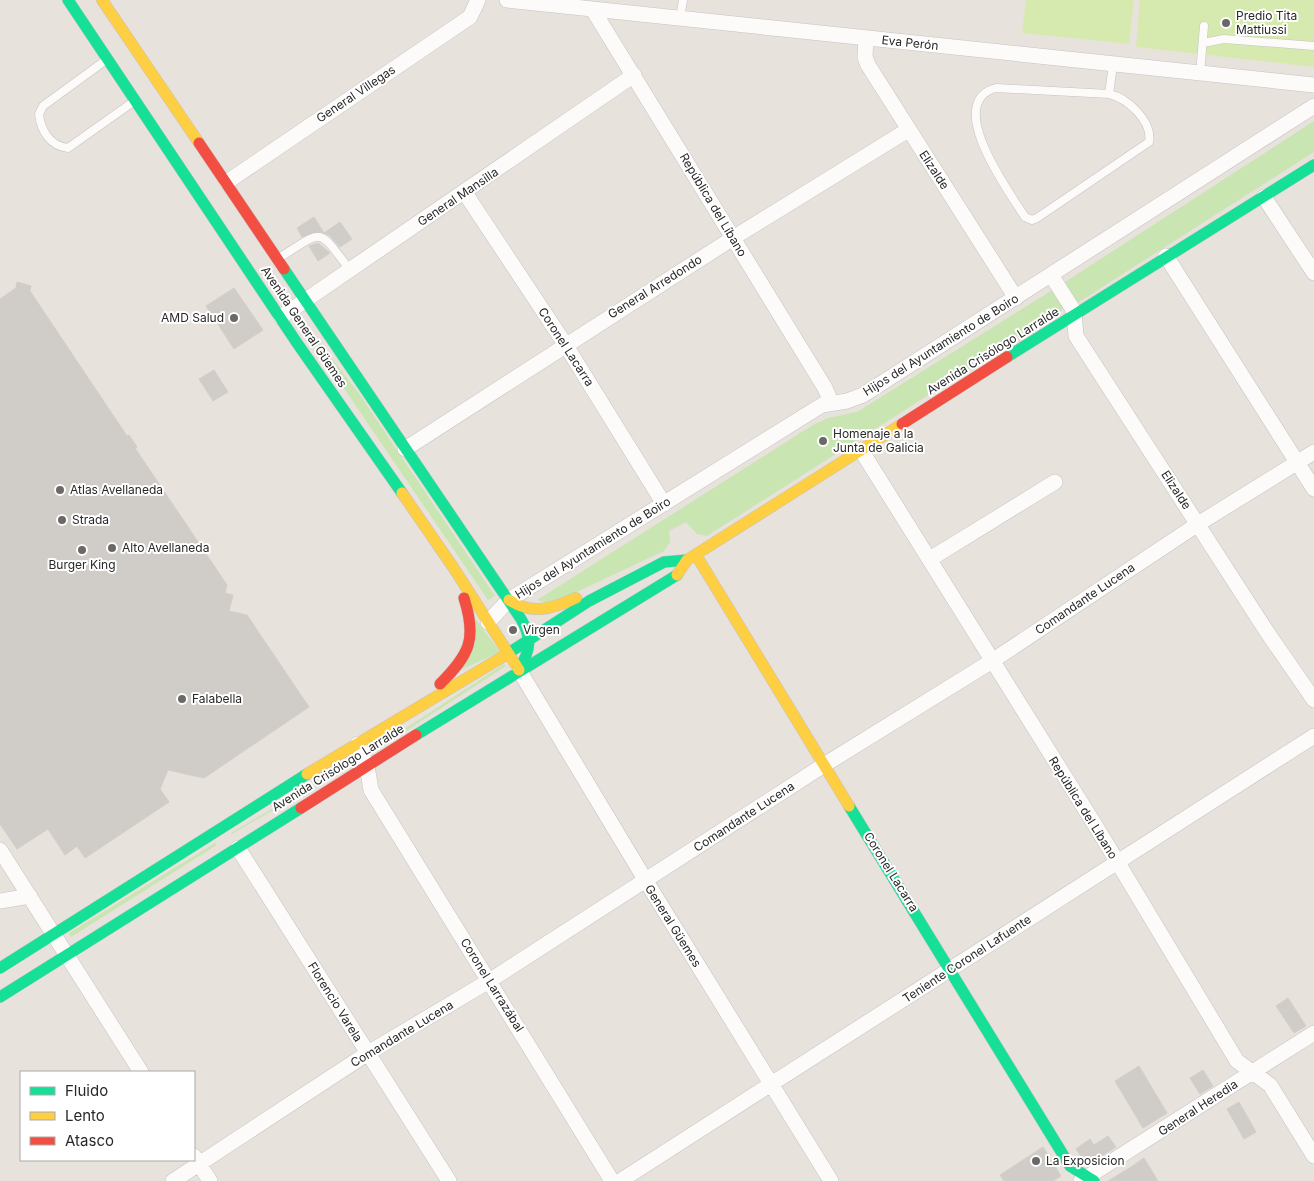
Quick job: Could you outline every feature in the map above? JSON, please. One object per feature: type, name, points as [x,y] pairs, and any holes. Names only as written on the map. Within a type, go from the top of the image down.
[{"type":"main road","name":"Avenida General Güemes","points":[[68,0],[281,317],[453,567],[519,670]]},
{"type":"main road","name":"Avenida General Güemes","points":[[102,0],[227,182],[304,301],[509,600],[531,640]]},
{"type":"main road","name":"Avenida Crisólogo Larralde","points":[[0,997],[519,670],[679,574],[692,558],[1166,256],[1314,165]]},
{"type":"main road","name":"Avenida Crisólogo Larralde","points":[[0,968],[404,714],[531,640],[589,602],[634,576],[664,562],[692,558]]},
{"type":"main road","name":"Coronel Lacarra","points":[[692,558],[824,766],[1070,1166],[1088,1180]]},
{"type":"main road","points":[[404,714],[449,676],[470,649],[472,638],[471,616],[453,567]]},
{"type":"main road","points":[[509,600],[516,606],[529,610],[549,610],[607,582],[634,576]]},
{"type":"main road","points":[[519,670],[530,655],[531,640]]},
{"type":"street","name":"General Villegas","points":[[227,182],[470,17],[478,0]]},
{"type":"street","name":"Eva Perón","points":[[507,0],[1314,85]]},
{"type":"street","name":"República del Líbano","points":[[593,10],[825,388],[830,402]]},
{"type":"street","name":"Elizalde","points":[[866,38],[865,57],[868,66],[1016,298]]},
{"type":"street","name":"General Mansilla","points":[[281,317],[634,75]]},
{"type":"street","name":"Hijos del Ayuntamiento de Boiro","points":[[488,622],[509,600],[815,410],[830,402],[847,401],[864,395],[1314,106]]},
{"type":"street","name":"General Arredondo","points":[[405,449],[564,344],[908,130]]},
{"type":"street","name":"Coronel Lacarra","points":[[464,193],[564,344],[664,504]]},
{"type":"street","points":[[1264,197],[1314,273]]},
{"type":"street","points":[[1166,256],[1314,489]]},
{"type":"street","name":"Elizalde","points":[[1052,275],[1074,311],[1076,336],[1314,700]]},
{"type":"street","name":"República del Líbano","points":[[861,450],[930,559],[1237,1061],[1270,1084],[1314,1156]]},
{"type":"street","name":"Comandante Lucena","points":[[196,1160],[368,1053],[489,981],[824,766],[992,661],[1198,524],[1314,452]]},
{"type":"street","points":[[930,559],[1055,482]]},
{"type":"street","name":"General Güemes","points":[[519,670],[646,881],[831,1181]]},
{"type":"street","name":"Teniente Coronel Lafuente","points":[[620,1181],[772,1086],[950,969],[1314,736]]},
{"type":"street","name":"Coronel Larrazábal","points":[[354,746],[371,790],[612,1181]]},
{"type":"street","name":"Florencio Varela","points":[[238,848],[449,1181]]},
{"type":"street","points":[[0,850],[140,1071]]},
{"type":"street","points":[[0,901],[30,896]]},
{"type":"street","name":"General Heredia","points":[[1088,1180],[1314,1033]]},
{"type":"street","points":[[196,1160],[210,1181]]},
{"type":"street","name":"Comandante Lucena","points":[[173,1181],[195,1161]]},
{"type":"lane","points":[[680,18],[682,0]]},
{"type":"lane","points":[[1200,74],[1204,26]]},
{"type":"lane","points":[[1203,43],[1224,39],[1314,46]]},
{"type":"lane","points":[[108,59],[43,106],[39,114],[45,134],[60,147],[68,148],[135,100]]},
{"type":"lane","points":[[1109,94],[1113,65]]},
{"type":"lane","points":[[996,88],[1035,88],[1109,94],[1117,96],[1135,109],[1148,132],[1148,142],[1037,218],[1032,220],[1025,217],[989,156],[974,116],[977,102],[991,89],[996,88]]},
{"type":"lane","points":[[277,259],[314,236],[321,236],[327,239],[349,270]]},
{"type":"green space","points":[[1026,0],[1134,0],[1129,44],[1022,33]]},
{"type":"green space","name":"Predio Tita Mattiussi","points":[[1140,0],[1314,0],[1314,67],[1136,47]]},
{"type":"green space","points":[[1314,121],[1314,152],[1079,302],[1075,300],[1065,282]]},
{"type":"green space","points":[[1054,289],[1064,305],[1062,310],[707,536],[697,534],[686,522],[669,531],[670,542],[664,551],[551,604],[537,600],[813,425],[828,418],[857,412]]},
{"type":"green space","points":[[315,337],[358,392],[495,596],[488,600],[311,340]]},
{"type":"green space","points":[[475,618],[500,652],[458,671]]},
{"type":"green space","points":[[504,664],[506,666],[378,749],[377,747]]},
{"type":"green space","points":[[345,766],[346,768],[231,833]]},
{"type":"green space","points":[[215,843],[217,845],[71,937],[69,933]]},
{"type":"building","points":[[314,217],[324,233],[340,222],[352,239],[340,247],[329,235],[321,232],[302,237],[297,228]]},
{"type":"building","points":[[318,243],[330,253],[318,261],[309,246]]},
{"type":"building","points":[[17,282],[31,286],[30,291],[127,436],[129,435],[137,447],[135,448],[227,585],[225,593],[233,595],[229,611],[247,615],[309,707],[204,778],[168,770],[160,789],[169,802],[85,858],[77,846],[65,855],[48,829],[17,849],[0,824],[0,299],[16,288]]},
{"type":"building","name":"AMD Salud","points":[[234,288],[263,330],[234,349],[206,306]]},
{"type":"building","points":[[214,370],[228,392],[213,401],[199,379]]},
{"type":"building","points":[[1288,998],[1306,1026],[1294,1033],[1276,1006]]},
{"type":"building","points":[[1139,1066],[1167,1113],[1143,1128],[1115,1081]]},
{"type":"building","points":[[1203,1070],[1213,1086],[1200,1094],[1190,1078]]},
{"type":"building","points":[[1239,1102],[1256,1132],[1244,1139],[1227,1109]]},
{"type":"building","points":[[1108,1136],[1116,1147],[1093,1162],[1083,1159],[1076,1149],[1090,1139],[1094,1145]]},
{"type":"building","name":"La Exposicion","points":[[1043,1147],[1061,1176],[1053,1181],[1004,1181],[1000,1175]]},
{"type":"building","points":[[1144,1158],[1158,1181],[1108,1181],[1131,1167]]},
{"type":"traffic: fast","points":[[68,0],[297,343],[402,493]]},
{"type":"traffic: fast","points":[[1007,357],[1314,165]]},
{"type":"traffic: fast","points":[[284,269],[521,619],[527,632],[529,644],[526,656],[519,669]]},
{"type":"traffic: fast","points":[[504,656],[589,601],[664,562],[687,560]]},
{"type":"traffic: fast","points":[[416,735],[677,575]]},
{"type":"traffic: fast","points":[[0,968],[307,774]]},
{"type":"traffic: fast","points":[[849,806],[1070,1166],[1094,1181]]},
{"type":"traffic: fast","points":[[0,997],[301,808]]},
{"type":"traffic: slow","points":[[102,0],[199,143]]},
{"type":"traffic: slow","points":[[677,575],[687,560],[902,424]]},
{"type":"traffic: slow","points":[[402,493],[453,567],[519,670]]},
{"type":"traffic: slow","points":[[696,555],[849,806]]},
{"type":"traffic: slow","points":[[509,600],[526,608],[542,609],[576,598]]},
{"type":"traffic: slow","points":[[307,774],[504,656]]},
{"type":"traffic: jam","points":[[199,143],[284,269]]},
{"type":"traffic: jam","points":[[902,424],[1007,357]]},
{"type":"traffic: jam","points":[[440,684],[458,664],[468,645],[470,625],[464,598]]},
{"type":"traffic: jam","points":[[301,808],[416,735]]},
{"type":"place","name":"Predio Tita Mattiussi","points":[[1226,23]]},
{"type":"place","name":"AMD Salud","points":[[234,318]]},
{"type":"place","name":"Homenaje a la Junta de Galicia","points":[[823,441]]},
{"type":"place","name":"Atlas Avellaneda","points":[[60,490]]},
{"type":"place","name":"Strada","points":[[62,520]]},
{"type":"place","name":"Alto Avellaneda","points":[[112,548]]},
{"type":"place","name":"Burger King","points":[[82,550]]},
{"type":"place","name":"Virgen","points":[[513,630]]},
{"type":"place","name":"Falabella","points":[[182,699]]},
{"type":"place","name":"La Exposicion","points":[[1036,1161]]}]
